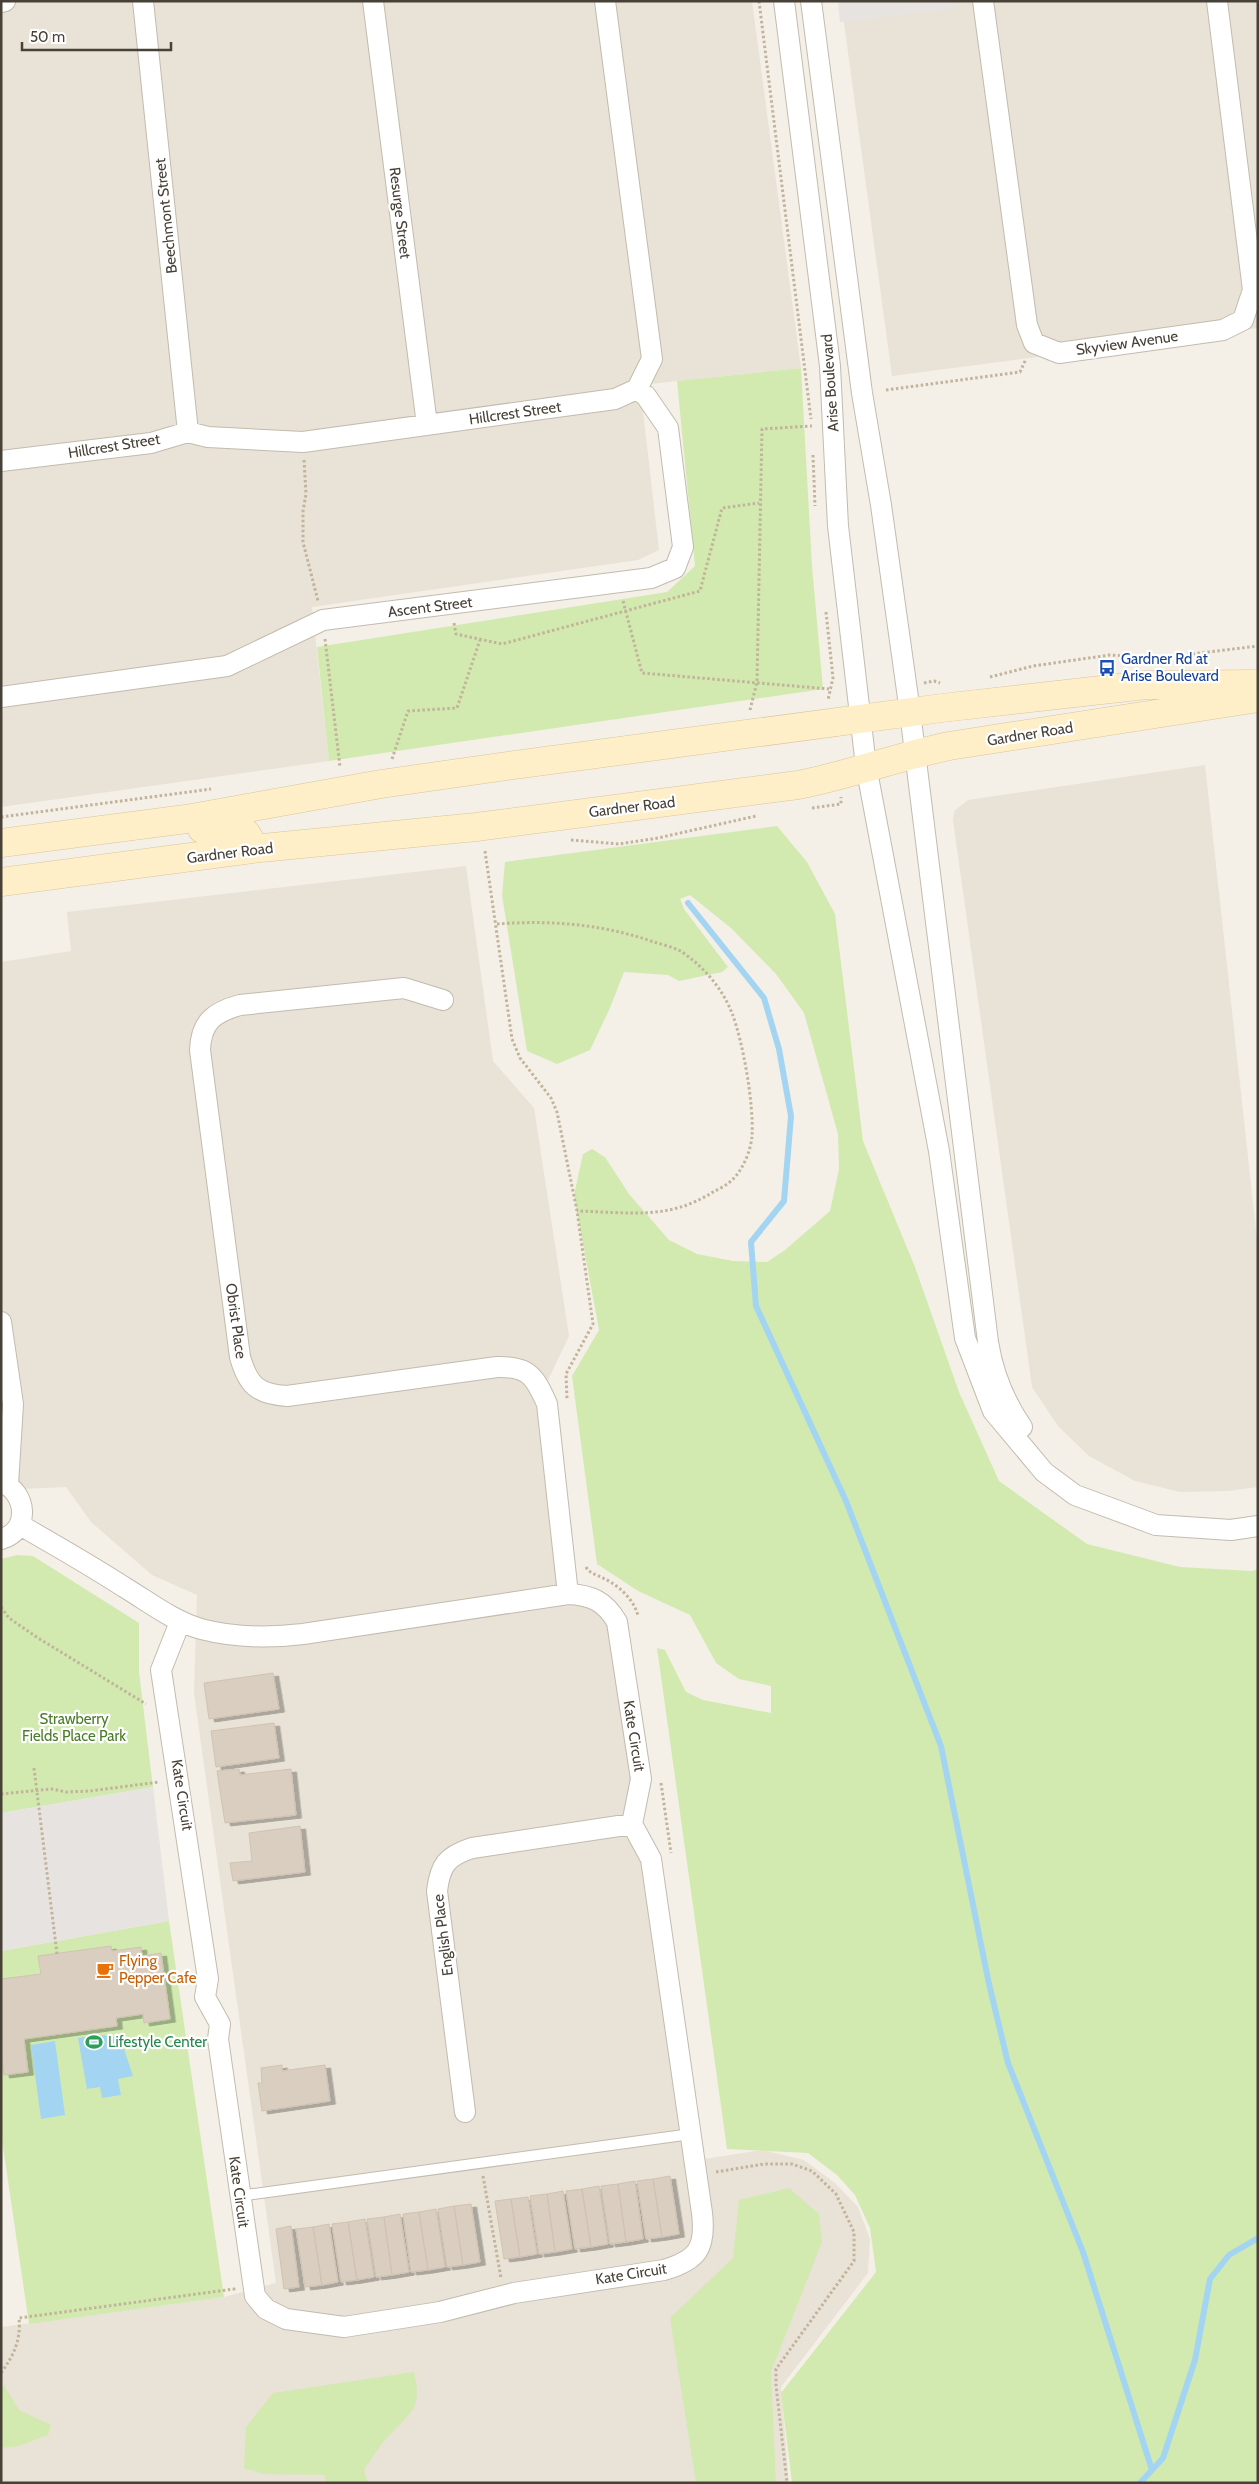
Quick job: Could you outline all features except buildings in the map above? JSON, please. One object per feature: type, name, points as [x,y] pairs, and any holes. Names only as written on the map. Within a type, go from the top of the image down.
[{"type":"street","points":[[1,2],[5,1]]},
{"type":"street","name":"Beechmont Street","points":[[143,1],[188,432]]},
{"type":"street","name":"Resurge Street","points":[[374,1],[427,425]]},
{"type":"street","points":[[605,1],[652,359],[637,389]]},
{"type":"street","name":"Arise Boulevard","points":[[784,1],[830,366],[838,526],[866,766],[939,1150],[965,1338],[993,1411],[1044,1472],[1076,1495]]},
{"type":"street","name":"Arise Boulevard","points":[[811,1],[862,393],[881,506],[910,712],[991,1362],[1007,1405],[1039,1454],[1076,1495]]},
{"type":"street","points":[[983,1],[1027,324],[1034,343]]},
{"type":"street","name":"Skyview Avenue","points":[[1034,343],[1059,353],[1223,330],[1243,320],[1253,290],[1217,1]]},
{"type":"street","name":"Hillcrest Street","points":[[1,461],[151,443],[188,432],[208,437],[303,442],[615,400],[637,389]]},
{"type":"street","name":"Ascent Street","points":[[1,697],[227,666],[323,620],[618,583],[650,578],[675,568],[683,547],[668,428],[646,396],[637,389]]},
{"type":"street","points":[[1,842],[186,818],[381,784],[910,712],[1146,685],[1258,684]]},
{"type":"street","name":"Gardner Road","points":[[1,882],[252,849],[476,827],[788,787],[840,776],[866,766],[915,753],[1258,698]]},
{"type":"street","points":[[186,818],[201,829],[234,827],[245,831],[250,838],[252,849]]},
{"type":"street","name":"Obrist Place","points":[[443,1000],[404,988],[240,1005],[221,1010],[200,1034],[200,1050],[240,1357],[246,1376],[257,1387],[269,1395],[286,1396],[512,1367],[525,1371],[537,1382],[547,1404],[568,1594]]},
{"type":"street","points":[[939,1150],[964,1147]]},
{"type":"street","points":[[1,1322],[13,1404],[5,1483],[16,1491],[21,1500],[23,1511],[20,1525],[13,1533],[1,1539]]},
{"type":"street","points":[[1076,1495],[1156,1525],[1231,1530],[1258,1526]]},
{"type":"street","name":"Kate Circuit","points":[[20,1525],[67,1551],[180,1622],[201,1629],[269,1638],[568,1594],[585,1595],[600,1600],[610,1609],[617,1622],[641,1779],[632,1824],[651,1859],[704,2235],[696,2253],[685,2264],[664,2270],[549,2287],[440,2312],[344,2327],[286,2319],[266,2309],[254,2296],[218,2039],[220,2024],[205,1997],[208,1979],[207,1970],[161,1670],[180,1622]]},
{"type":"street","name":"English Place","points":[[464,2112],[437,1891],[439,1874],[445,1863],[457,1853],[472,1848],[632,1824]]},
{"type":"lane","points":[[239,2196],[691,2134]]},
{"type":"path","points":[[759,1],[812,435]]},
{"type":"path","points":[[886,390],[1020,372],[1034,343]]},
{"type":"path","points":[[750,712],[758,682],[762,429],[812,426]]},
{"type":"path","points":[[812,454],[816,510]]},
{"type":"path","points":[[618,583],[642,673],[830,689]]},
{"type":"path","points":[[826,609],[833,678],[828,699],[831,723]]},
{"type":"path","points":[[392,759],[408,711],[456,708],[480,640]]},
{"type":"path","points":[[804,809],[842,804],[840,776]]},
{"type":"path","points":[[563,840],[619,844],[658,838],[766,815]]},
{"type":"path","points":[[476,852],[495,850]]},
{"type":"path","points":[[485,851],[497,924],[512,1039],[520,1058],[551,1098],[557,1112],[577,1211],[593,1324],[566,1374],[567,1401],[547,1404]]},
{"type":"path","points":[[497,924],[532,922],[572,923],[623,931],[680,951],[698,964],[717,985],[732,1012],[743,1053],[752,1136],[746,1159],[733,1180],[690,1205],[666,1212],[577,1211]]},
{"type":"path","points":[[585,1564],[592,1574],[602,1577],[622,1591],[636,1609],[638,1620]]},
{"type":"path","points":[[1,1607],[6,1614],[38,1638],[151,1707]]},
{"type":"path","points":[[1,1614],[6,1614]]},
{"type":"path","points":[[34,1768],[57,1954]]},
{"type":"path","points":[[660,1777],[672,1856]]},
{"type":"path","points":[[1,1794],[52,1789],[66,1792],[90,1791],[162,1781]]},
{"type":"path","points":[[714,2162],[717,2181]]},
{"type":"path","points":[[481,2163],[505,2296]]},
{"type":"path","points":[[716,2172],[764,2164],[792,2164],[812,2171],[836,2194],[854,2232],[854,2261],[776,2368],[776,2385],[787,2483]]},
{"type":"path","points":[[1,2373],[13,2358],[20,2334],[19,2318],[234,2289],[235,2298]]},
{"type":"shaded area","points":[[1,1],[752,1],[801,368],[640,385],[659,550],[638,560],[312,607],[329,761],[1,807]]},
{"type":"shaded area","points":[[838,1],[955,1],[956,9],[840,22]]},
{"type":"shaded area","points":[[841,1],[1258,1],[1258,328],[892,376]]},
{"type":"shaded area","points":[[1205,765],[1258,1248],[1258,1487],[1228,1491],[1180,1492],[1135,1481],[1089,1456],[1058,1426],[1032,1387],[953,820],[954,811],[968,800]]},
{"type":"shaded area","points":[[466,866],[493,1061],[534,1108],[569,1336],[540,1397],[563,1599],[607,1612],[637,1780],[629,1825],[648,1860],[691,2161],[762,2150],[804,2160],[835,2183],[858,2207],[870,2239],[868,2273],[781,2387],[789,2483],[1,2483],[1,2327],[224,2297],[276,2283],[194,1693],[197,1595],[152,1575],[91,1522],[66,1487],[1,1490],[1,962],[71,951],[67,912]]},
{"type":"shaded area","points":[[153,1787],[169,1921],[1,1951],[1,1813]]},
{"type":"green space","points":[[801,368],[812,566],[823,689],[329,761],[317,647],[667,592],[695,566],[677,381]]},
{"type":"green space","points":[[777,826],[807,862],[835,914],[863,1141],[915,1267],[959,1392],[999,1481],[1087,1544],[1180,1567],[1252,1571],[1258,1569],[1258,2483],[792,2483],[781,2393],[876,2272],[870,2228],[855,2195],[837,2175],[808,2153],[727,2149],[657,1648],[665,1650],[686,1692],[703,1700],[771,1713],[771,1686],[739,1679],[716,1663],[690,1615],[638,1591],[597,1564],[572,1376],[599,1330],[574,1195],[583,1154],[592,1149],[605,1157],[629,1194],[669,1240],[697,1254],[733,1261],[767,1262],[785,1250],[830,1211],[839,1169],[838,1134],[804,1013],[776,974],[732,929],[690,895],[680,899],[684,909],[728,967],[722,972],[679,981],[668,975],[624,972],[610,1008],[590,1050],[557,1064],[527,1051],[502,895],[505,862]]},
{"type":"green space","name":"Strawberry Fields Place Park","points":[[17,1555],[33,1556],[139,1623],[139,1672],[153,1787],[1,1813],[1,1559]]},
{"type":"green space","name":"Lifestyle Center","points":[[169,1921],[224,2297],[29,2324],[1,2133],[1,1951]]},
{"type":"green space","points":[[789,2188],[819,2214],[822,2242],[771,2372],[776,2483],[696,2483],[670,2318],[733,2258],[739,2200]]},
{"type":"green space","points":[[414,2372],[417,2395],[416,2403],[413,2410],[381,2445],[364,2470],[368,2483],[327,2483],[324,2475],[263,2474],[244,2468],[246,2427],[273,2393]]},
{"type":"green space","points":[[4,2385],[19,2410],[51,2425],[48,2435],[19,2446],[1,2448],[1,2387]]},
{"type":"water","points":[[99,2035],[112,2036],[121,2040],[133,2076],[118,2079],[121,2095],[102,2098],[100,2087],[87,2089],[78,2038]]},
{"type":"water","points":[[55,2041],[65,2115],[41,2119],[31,2045]]},
{"type":"waterway","points":[[688,903],[764,998],[779,1049],[791,1116],[784,1201],[751,1242],[756,1306],[846,1501],[941,1746],[989,1984],[1008,2063],[1083,2252],[1152,2470]]},
{"type":"waterway","points":[[1140,2483],[1163,2458],[1195,2360],[1210,2279],[1229,2255],[1258,2238]]},
{"type":"place","name":"Gardner Rd at Arise Boulevard","points":[[1107,668]]},
{"type":"place","name":"Flying Pepper Cafe","points":[[105,1970]]},
{"type":"place","name":"Lifestyle Center","points":[[94,2042]]}]
